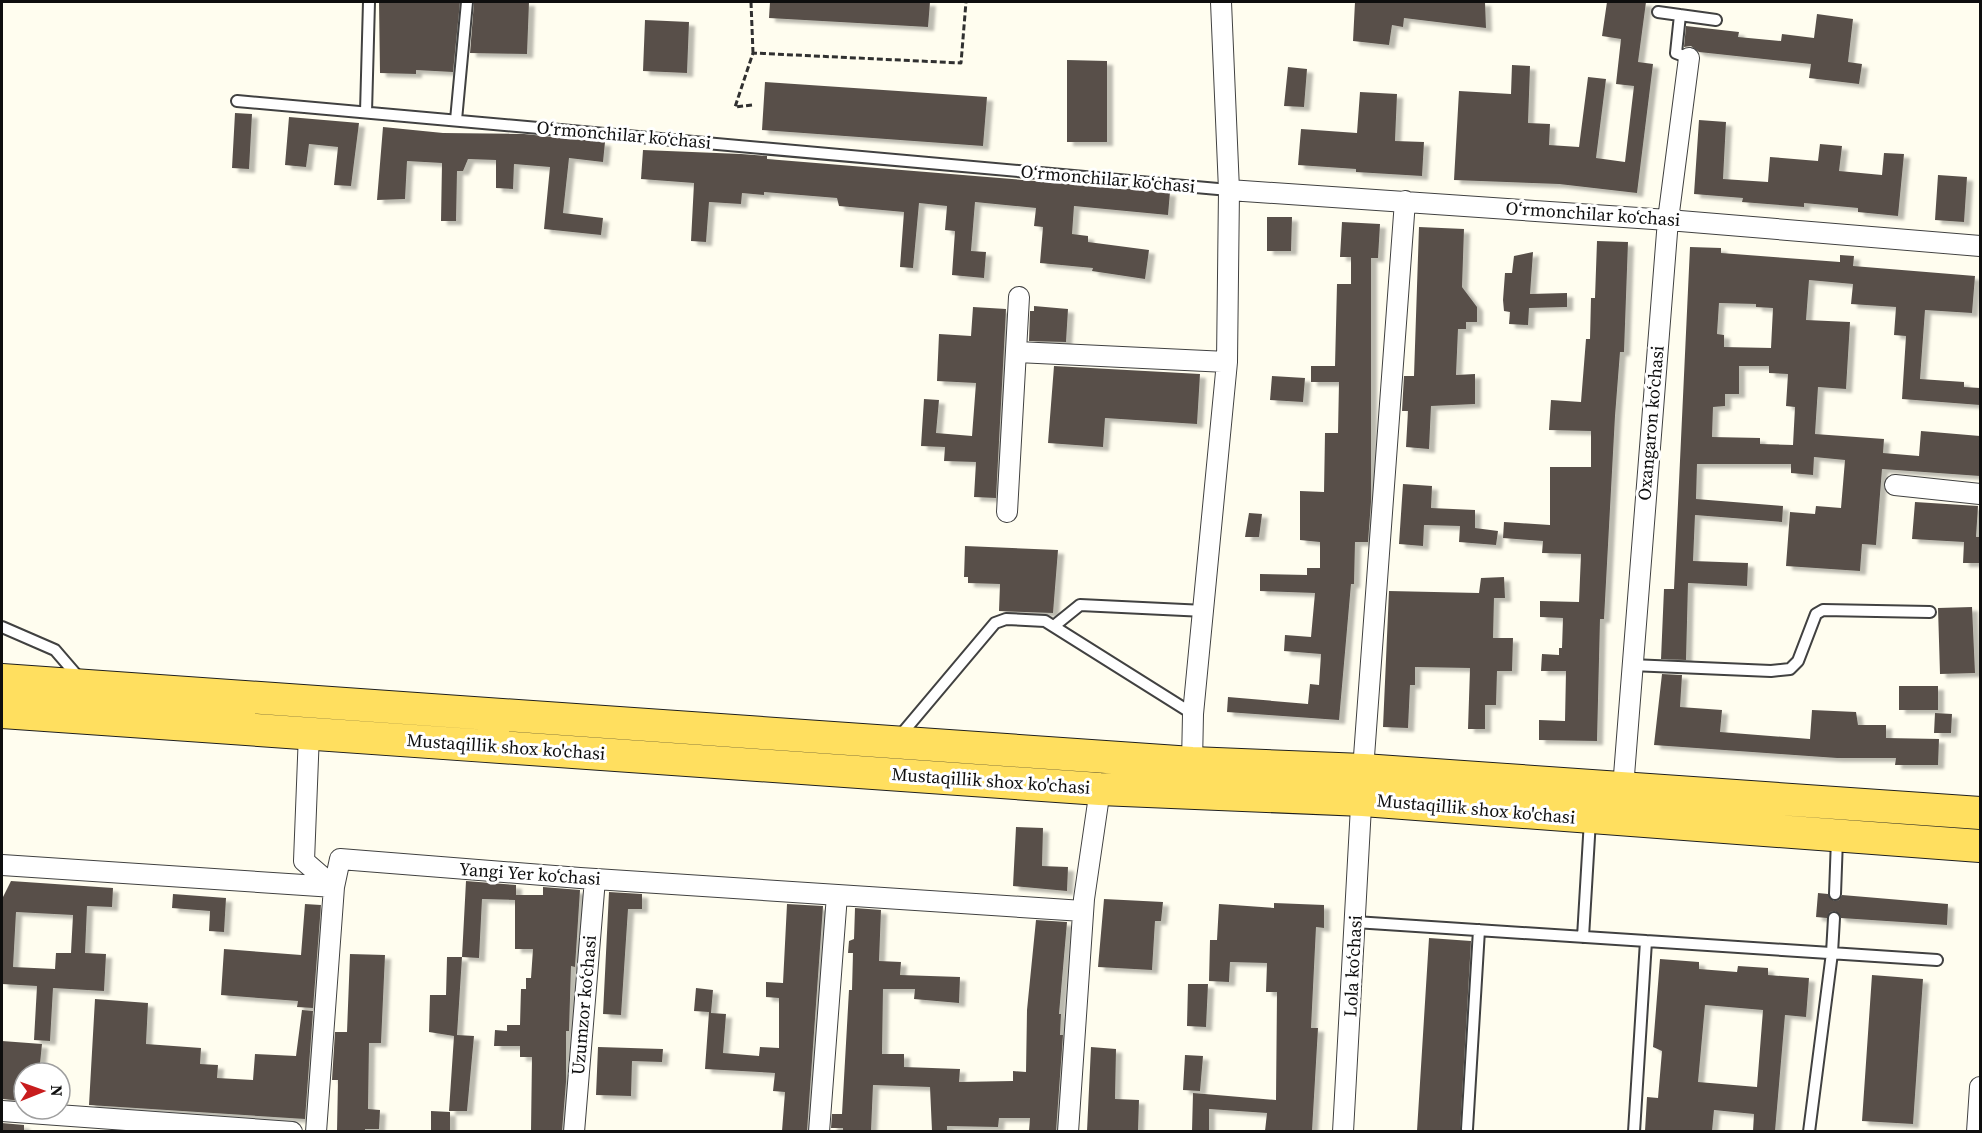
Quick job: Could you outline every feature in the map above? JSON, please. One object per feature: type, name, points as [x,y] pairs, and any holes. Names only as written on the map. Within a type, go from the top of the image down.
[{"type":"main road","name":"Mustaqillik shox ko'chasi","points":[[2,680],[1192,763],[1364,770],[1980,813]]},
{"type":"main road","name":"Mustaqillik shox ko'chasi","points":[[2,712],[1100,789],[1363,800],[1590,819],[1980,846]]},
{"type":"main road","points":[[618,755],[621,723]]},
{"type":"street","points":[[1192,763],[1193,714],[1205,611],[1227,362],[1229,190],[1221,2]]},
{"type":"street","name":"Oxangaron koʻchasi","points":[[1623,788],[1668,220],[1689,58]]},
{"type":"street","name":"Oʻrmonchilar koʻchasi","points":[[1229,190],[1668,220],[1980,246]]},
{"type":"street","name":"Lola koʻchasi","points":[[1342,1131],[1364,770],[1404,201]]},
{"type":"street","points":[[1007,512],[1019,297]]},
{"type":"street","points":[[1017,352],[1227,362]]},
{"type":"street","points":[[1895,485],[1980,494]]},
{"type":"street","points":[[309,733],[304,861],[334,887]]},
{"type":"street","points":[[1068,1131],[1083,911],[1100,789]]},
{"type":"street","name":"Yangi Yer koʻchasi","points":[[334,887],[340,859],[595,879],[1083,911]]},
{"type":"street","points":[[2,865],[334,887]]},
{"type":"street","name":"Uzumzor koʻchasi","points":[[574,1131],[595,879]]},
{"type":"street","points":[[316,1131],[334,887]]},
{"type":"street","points":[[819,1131],[837,895]]},
{"type":"street","points":[[1977,1131],[1980,1087]]},
{"type":"street","points":[[2,1111],[292,1131]]},
{"type":"lane","points":[[366,112],[369,2]]},
{"type":"lane","points":[[456,120],[467,2]]},
{"type":"lane","points":[[1658,12],[1716,20]]},
{"type":"lane","points":[[1680,15],[1676,53],[1689,58]]},
{"type":"lane","name":"Oʻrmonchilar koʻchasi","points":[[237,101],[1229,190]]},
{"type":"lane","points":[[1054,626],[1080,604],[1205,611]]},
{"type":"lane","points":[[1632,665],[1771,671],[1790,669],[1798,661],[1816,614],[1823,610],[1930,612]]},
{"type":"lane","points":[[895,742],[995,623],[1006,619],[1045,621],[1193,714]]},
{"type":"lane","points":[[2,627],[55,650],[87,686]]},
{"type":"lane","points":[[1583,937],[1590,819]]},
{"type":"lane","points":[[1835,894],[1837,836]]},
{"type":"lane","points":[[1815,1131],[1809,1131],[1832,953],[1834,918]]},
{"type":"lane","points":[[1355,922],[1937,960]]},
{"type":"lane","points":[[1467,1129],[1479,930]]},
{"type":"lane","points":[[1634,1131],[1646,941]]},
{"type":"path","points":[[751,2],[753,53],[735,107],[752,105]]},
{"type":"path","points":[[753,53],[961,63],[966,2]]},
{"type":"building","points":[[379,2],[460,2],[453,72],[416,70],[416,74],[380,73]]},
{"type":"building","points":[[474,2],[529,2],[527,54],[470,53]]},
{"type":"building","points":[[770,2],[930,2],[928,27],[769,18]]},
{"type":"building","points":[[1355,2],[1485,2],[1486,28],[1404,18],[1403,27],[1392,25],[1389,45],[1353,41]]},
{"type":"building","points":[[1607,2],[1646,2],[1638,62],[1653,64],[1637,193],[1559,184],[1454,180],[1459,91],[1511,94],[1512,65],[1530,66],[1528,123],[1550,124],[1549,145],[1579,147],[1588,77],[1606,79],[1596,158],[1625,162],[1634,86],[1616,84],[1621,39],[1602,36]]},
{"type":"building","points":[[1817,14],[1853,19],[1848,62],[1862,64],[1859,84],[1809,78],[1811,64],[1699,52],[1691,46],[1684,47],[1686,26],[1739,32],[1738,37],[1781,41],[1782,34],[1814,38]]},
{"type":"building","points":[[645,20],[689,22],[687,73],[643,71]]},
{"type":"building","points":[[1067,60],[1107,61],[1107,142],[1067,142]]},
{"type":"building","points":[[1288,67],[1307,69],[1304,107],[1284,106]]},
{"type":"building","points":[[765,82],[987,97],[983,146],[762,130]]},
{"type":"building","points":[[1360,92],[1397,94],[1395,141],[1424,142],[1422,176],[1356,172],[1356,169],[1298,165],[1301,129],[1357,133]]},
{"type":"building","points":[[235,113],[252,114],[249,169],[232,168]]},
{"type":"building","points":[[289,117],[359,123],[351,186],[334,185],[338,147],[309,144],[306,167],[285,165]]},
{"type":"building","points":[[1699,120],[1726,122],[1723,179],[1768,182],[1770,157],[1818,161],[1820,144],[1842,146],[1839,171],[1882,175],[1884,153],[1904,154],[1898,216],[1858,212],[1858,208],[1804,203],[1804,207],[1742,202],[1743,198],[1694,194]]},
{"type":"building","points":[[383,127],[443,133],[524,134],[605,142],[603,162],[569,158],[563,213],[603,218],[601,235],[544,229],[550,167],[514,164],[513,189],[496,188],[496,160],[468,159],[463,171],[457,171],[456,221],[441,221],[442,163],[407,161],[405,199],[377,200]]},
{"type":"building","points":[[643,150],[767,156],[767,159],[1170,192],[1168,215],[1074,206],[1072,234],[1088,236],[1088,242],[1149,250],[1145,279],[1092,271],[1093,268],[1040,263],[1043,227],[1034,226],[1036,208],[975,202],[971,251],[986,252],[984,278],[952,275],[955,231],[945,230],[947,206],[919,203],[913,268],[900,267],[904,212],[839,206],[837,198],[764,192],[764,195],[742,193],[741,204],[709,202],[706,242],[691,241],[694,183],[641,179]]},
{"type":"building","points":[[1938,175],[1967,177],[1964,222],[1935,220]]},
{"type":"building","points":[[1267,217],[1292,217],[1291,251],[1267,251]]},
{"type":"building","points":[[1342,222],[1380,224],[1378,258],[1371,258],[1371,502],[1368,542],[1355,542],[1354,584],[1351,584],[1339,720],[1227,712],[1228,697],[1308,704],[1310,684],[1319,685],[1321,654],[1284,651],[1285,635],[1311,637],[1315,593],[1260,591],[1260,574],[1307,575],[1307,568],[1320,568],[1320,542],[1300,540],[1300,491],[1324,492],[1325,433],[1338,433],[1339,382],[1311,382],[1311,366],[1335,366],[1337,284],[1351,284],[1351,257],[1340,257]]},
{"type":"building","points":[[1419,227],[1464,229],[1462,287],[1477,307],[1477,322],[1466,322],[1466,329],[1458,329],[1456,375],[1475,374],[1475,404],[1431,406],[1429,449],[1406,447],[1408,411],[1402,411],[1404,376],[1414,376]]},
{"type":"building","points":[[1597,241],[1628,242],[1624,352],[1620,352],[1615,416],[1604,619],[1600,619],[1597,741],[1539,740],[1539,720],[1565,721],[1566,671],[1541,671],[1542,654],[1559,655],[1559,648],[1562,648],[1563,618],[1540,617],[1540,601],[1579,602],[1581,554],[1542,553],[1543,541],[1503,538],[1504,522],[1550,525],[1550,467],[1591,467],[1591,431],[1549,430],[1551,400],[1581,402],[1586,339],[1590,339],[1591,298],[1595,298]]},
{"type":"building","points":[[1690,247],[1721,248],[1721,253],[1840,262],[1840,255],[1854,256],[1853,266],[1975,276],[1972,313],[1925,310],[1920,379],[1964,382],[1964,387],[1980,388],[1980,405],[1902,399],[1906,336],[1894,335],[1896,307],[1851,304],[1853,284],[1809,280],[1806,320],[1850,322],[1846,389],[1818,387],[1815,434],[1884,439],[1883,453],[1919,456],[1921,431],[1980,436],[1980,476],[1882,469],[1876,545],[1862,544],[1860,571],[1786,566],[1790,512],[1815,514],[1816,506],[1841,508],[1845,460],[1814,457],[1813,475],[1791,473],[1791,464],[1697,464],[1696,499],[1783,506],[1782,522],[1695,515],[1693,561],[1748,563],[1747,586],[1688,583],[1686,660],[1661,659],[1664,589],[1674,589]],"holes":[[[1719,303],[1756,304],[1756,307],[1773,308],[1771,348],[1724,347],[1724,335],[1717,334]],[[1739,366],[1769,366],[1769,373],[1788,374],[1786,406],[1795,407],[1793,445],[1760,444],[1760,438],[1712,437],[1713,407],[1725,406],[1725,394],[1739,394]]]},
{"type":"building","points":[[1533,252],[1530,294],[1567,293],[1567,307],[1529,308],[1528,325],[1509,324],[1510,312],[1504,311],[1503,300],[1505,273],[1512,273],[1514,256]]},
{"type":"building","points":[[1034,306],[1068,309],[1066,342],[1029,341],[1030,311],[1034,311]]},
{"type":"building","points":[[973,307],[1006,309],[996,498],[974,497],[976,462],[944,461],[945,447],[921,446],[924,399],[939,400],[936,433],[972,436],[976,383],[937,381],[939,334],[971,336]]},
{"type":"building","points":[[1054,366],[1200,374],[1197,424],[1105,418],[1103,447],[1048,443]]},
{"type":"building","points":[[1272,376],[1305,378],[1303,402],[1270,400]]},
{"type":"building","points":[[1403,484],[1432,486],[1431,508],[1475,510],[1475,528],[1498,531],[1496,545],[1459,542],[1460,526],[1424,525],[1423,546],[1399,544]]},
{"type":"building","points":[[1915,502],[1978,506],[1976,537],[1980,537],[1980,563],[1963,563],[1964,542],[1912,539]]},
{"type":"building","points":[[1249,513],[1262,514],[1259,537],[1245,537]]},
{"type":"building","points":[[965,546],[1058,550],[1053,613],[999,611],[1000,584],[968,583],[968,577],[964,577]]},
{"type":"building","points":[[1504,577],[1505,598],[1494,598],[1493,638],[1513,638],[1512,671],[1497,671],[1496,705],[1485,705],[1485,729],[1468,729],[1470,668],[1415,667],[1415,685],[1410,685],[1408,728],[1383,727],[1389,591],[1479,593],[1481,578]]},
{"type":"building","points":[[1972,607],[1975,673],[1940,674],[1938,608]]},
{"type":"building","points":[[1662,674],[1682,675],[1680,707],[1722,710],[1720,732],[1810,739],[1812,710],[1856,712],[1858,725],[1886,725],[1886,738],[1939,739],[1938,765],[1895,765],[1896,758],[1837,758],[1654,745]]},
{"type":"building","points":[[1899,686],[1938,686],[1938,710],[1899,710]]},
{"type":"building","points":[[1935,713],[1952,714],[1951,733],[1934,733]]},
{"type":"building","points":[[1016,827],[1043,828],[1042,866],[1068,867],[1067,891],[1013,886]]},
{"type":"building","points":[[11,881],[113,888],[112,907],[87,906],[85,953],[106,954],[104,991],[53,988],[50,1041],[34,1040],[37,986],[2,984],[2,899]],"holes":[[[16,912],[73,915],[71,953],[56,953],[55,969],[13,967]]]},
{"type":"building","points":[[466,881],[516,885],[516,895],[543,895],[543,887],[580,890],[575,967],[571,966],[569,1031],[566,1031],[566,1082],[562,1131],[531,1131],[532,1057],[520,1057],[520,1046],[494,1046],[495,1030],[507,1031],[507,1025],[520,1025],[521,989],[526,989],[526,978],[531,978],[533,949],[515,949],[515,900],[482,899],[479,958],[462,957]]},
{"type":"building","points":[[609,892],[642,894],[642,909],[628,909],[621,1015],[603,1014]]},
{"type":"building","points":[[1818,893],[1828,894],[1834,901],[1839,900],[1842,895],[1948,904],[1947,925],[1841,918],[1835,911],[1830,912],[1827,918],[1816,917]]},
{"type":"building","points":[[173,894],[226,898],[224,932],[209,931],[210,911],[172,908]]},
{"type":"building","points":[[1104,899],[1163,902],[1161,921],[1155,921],[1152,970],[1098,967]]},
{"type":"building","points":[[1274,903],[1324,905],[1324,928],[1316,927],[1311,1028],[1318,1028],[1312,1131],[1265,1131],[1267,1113],[1209,1109],[1209,1131],[1192,1131],[1193,1093],[1276,1100],[1277,992],[1266,992],[1267,963],[1230,962],[1229,982],[1209,981],[1210,940],[1217,940],[1219,904],[1274,908]]},
{"type":"building","points":[[305,904],[321,905],[313,1008],[297,1007],[298,1001],[221,995],[224,949],[301,955]]},
{"type":"building","points":[[787,904],[823,906],[807,1131],[782,1131],[785,1092],[773,1091],[775,1073],[705,1069],[709,1012],[694,1011],[696,988],[713,990],[711,1013],[726,1014],[723,1053],[759,1056],[760,1047],[779,1048],[779,998],[766,997],[766,982],[783,983]]},
{"type":"building","points":[[855,908],[881,910],[879,961],[901,962],[900,975],[960,977],[959,1003],[914,999],[915,989],[883,989],[882,1054],[904,1054],[904,1067],[960,1069],[959,1082],[1013,1081],[1013,1071],[1026,1072],[1027,1010],[1036,920],[1067,922],[1059,1014],[1061,1014],[1060,1035],[1063,1035],[1056,1131],[1029,1131],[1030,1118],[999,1118],[998,1127],[947,1126],[947,1131],[932,1131],[930,1087],[873,1085],[871,1131],[843,1131],[843,1128],[831,1128],[832,1114],[842,1114],[849,990],[852,990],[853,953],[848,953],[849,941],[854,939]]},
{"type":"building","points":[[1429,938],[1471,941],[1460,1131],[1417,1131]]},
{"type":"building","points":[[350,954],[385,955],[381,1043],[369,1043],[368,1109],[380,1110],[379,1129],[365,1129],[365,1131],[337,1131],[338,1080],[332,1080],[335,1032],[347,1032]]},
{"type":"building","points":[[447,957],[462,957],[457,1035],[474,1036],[467,1111],[449,1111],[454,1036],[429,1032],[430,995],[446,995]]},
{"type":"building","points":[[1660,959],[1699,962],[1699,969],[1737,972],[1738,966],[1768,968],[1768,975],[1809,978],[1806,1017],[1785,1015],[1775,1131],[1753,1131],[1754,1114],[1714,1110],[1712,1131],[1645,1131],[1647,1097],[1658,1098],[1662,1051],[1653,1047]],"holes":[[[1705,1005],[1763,1010],[1757,1087],[1698,1082]]]},
{"type":"building","points":[[1872,975],[1923,979],[1913,1124],[1862,1121]]},
{"type":"building","points":[[1188,984],[1208,984],[1206,1027],[1187,1026]]},
{"type":"building","points":[[95,999],[148,1003],[146,1044],[201,1048],[200,1064],[218,1065],[217,1078],[253,1080],[255,1054],[296,1056],[302,1010],[313,1011],[305,1119],[89,1105]]},
{"type":"building","points":[[2,1041],[42,1044],[40,1061],[12,1061],[12,1100],[2,1099]]},
{"type":"building","points":[[598,1047],[663,1049],[662,1062],[632,1061],[631,1096],[596,1095]]},
{"type":"building","points":[[1091,1047],[1116,1049],[1115,1099],[1139,1100],[1138,1131],[1087,1131]]},
{"type":"building","points":[[1185,1055],[1203,1056],[1200,1091],[1183,1090]]},
{"type":"building","points":[[431,1111],[450,1112],[450,1131],[431,1131]]},
{"type":"building","points":[[2,1123],[24,1125],[24,1131],[2,1131]]}]
